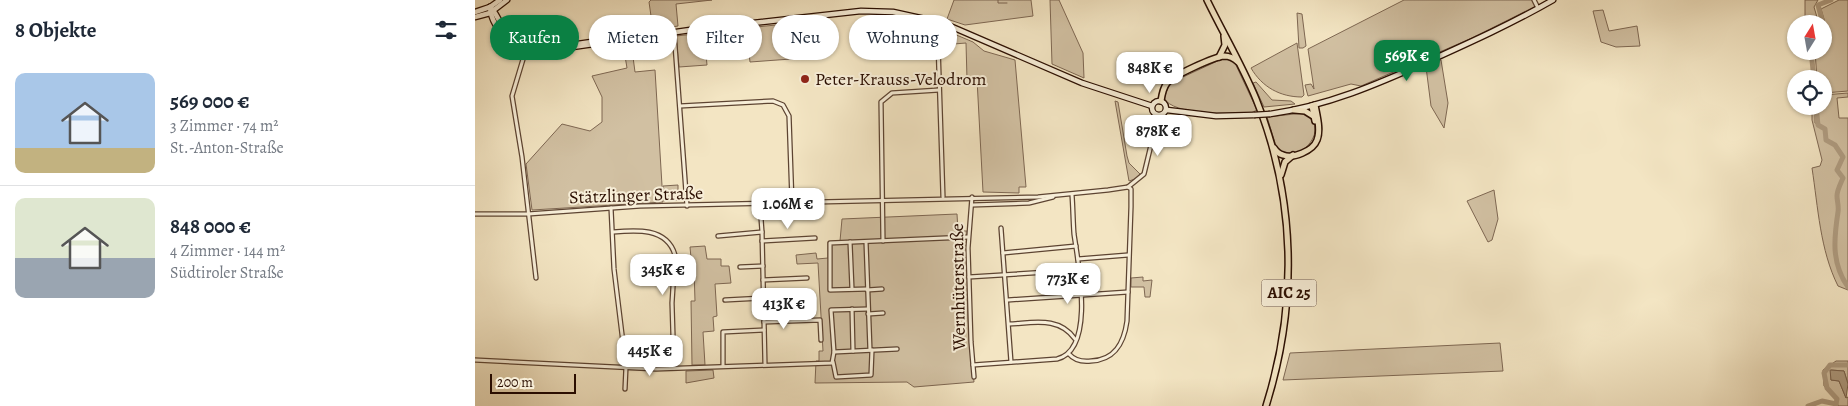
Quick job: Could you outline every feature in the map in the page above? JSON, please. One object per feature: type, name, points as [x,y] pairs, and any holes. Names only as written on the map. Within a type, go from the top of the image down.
[{"type":"main road","points":[[475,12],[490,7],[500,0]]},
{"type":"main road","points":[[475,17],[492,12],[507,0]]},
{"type":"main road","name":"AIC 25","points":[[1207,0],[1255,96],[1281,178],[1288,230],[1288,301],[1283,342],[1266,406]]},
{"type":"main road","points":[[1167,110],[1201,114],[1270,114],[1344,98],[1478,39],[1553,0]]},
{"type":"main road","points":[[490,7],[494,15]]},
{"type":"main road","points":[[677,32],[866,11],[909,15]]},
{"type":"main road","points":[[957,29],[1082,83],[1152,106]]},
{"type":"main road","points":[[1219,57],[1225,45],[1224,35]]},
{"type":"main road","points":[[1161,101],[1168,81],[1219,57],[1229,56],[1239,62]]},
{"type":"main road","points":[[1152,106],[1155,102],[1161,101],[1166,104],[1167,110]]},
{"type":"main road","points":[[1316,105],[1313,116],[1318,129]]},
{"type":"main road","points":[[1273,148],[1283,156],[1293,155],[1313,147],[1317,140],[1318,129],[1316,105]]},
{"type":"main road","points":[[1152,106],[1153,112],[1158,116],[1167,110]]},
{"type":"main road","points":[[1294,110],[1305,111],[1313,116]]},
{"type":"main road","points":[[1281,178],[1285,162],[1293,155]]},
{"type":"street","points":[[1534,0],[1538,8]]},
{"type":"street","points":[[523,60],[512,96],[522,157],[536,278]]},
{"type":"street","points":[[676,60],[687,206]]},
{"type":"street","points":[[938,60],[943,197]]},
{"type":"street","points":[[883,241],[881,102],[885,96],[892,93],[939,90]]},
{"type":"street","points":[[680,106],[773,101],[783,105],[789,116],[792,202]]},
{"type":"street","points":[[1069,354],[1076,360],[1088,362],[1106,359],[1120,345],[1126,329],[1131,195],[1131,190],[1128,187],[1146,169],[1158,116]]},
{"type":"street","name":"Stätzlinger Straße","points":[[972,205],[993,206],[1128,187]]},
{"type":"street","points":[[973,365],[1057,359],[1069,354],[1081,320],[1082,295],[1072,194]]},
{"type":"street","name":"Stätzlinger Straße","points":[[475,214],[528,214],[611,208],[943,197],[1038,199]]},
{"type":"street","name":"Wernhüterstraße","points":[[972,197],[968,237],[970,324],[975,377]]},
{"type":"street","points":[[760,204],[765,364]]},
{"type":"street","points":[[611,208],[614,269],[626,367],[625,389]]},
{"type":"street","points":[[1001,228],[1011,362]]},
{"type":"street","points":[[613,232],[645,231],[665,239],[673,248],[675,255],[672,302],[674,368]]},
{"type":"street","points":[[718,236],[762,232]]},
{"type":"street","points":[[883,289],[830,290],[829,245],[849,242],[968,237]]},
{"type":"street","points":[[762,241],[815,238]]},
{"type":"street","points":[[849,242],[852,289]]},
{"type":"street","points":[[866,242],[871,375],[836,376],[833,362],[831,310],[868,309]]},
{"type":"street","points":[[1003,252],[1077,246]]},
{"type":"street","points":[[1078,259],[1128,255]]},
{"type":"street","points":[[740,267],[763,266]]},
{"type":"street","points":[[969,277],[1079,270]]},
{"type":"street","points":[[763,280],[807,278]]},
{"type":"street","points":[[1007,300],[1128,292]]},
{"type":"street","points":[[725,300],[763,298]]},
{"type":"street","points":[[851,309],[853,351]]},
{"type":"street","points":[[868,314],[883,313]]},
{"type":"street","points":[[764,322],[820,320],[821,340]]},
{"type":"street","points":[[1009,324],[1051,322],[1071,332],[1077,332]]},
{"type":"street","points":[[723,366],[723,332],[764,330]]},
{"type":"street","points":[[1071,332],[1075,339]]},
{"type":"street","points":[[834,352],[897,349]]},
{"type":"street","points":[[475,360],[674,368],[833,362]]},
{"type":"shaded area","points":[[651,0],[712,0],[676,4],[677,15],[651,15],[649,2]]},
{"type":"shaded area","points":[[954,0],[1031,0],[1033,16],[965,25],[957,22],[957,15],[948,15]]},
{"type":"shaded area","points":[[1050,0],[1059,0],[1083,53],[1084,78],[1052,64]]},
{"type":"shaded area","points":[[1404,0],[1533,0],[1536,6],[1472,38],[1361,86],[1351,84],[1308,96],[1305,85],[1311,84],[1314,89],[1308,49]]},
{"type":"shaded area","points":[[1805,0],[1818,0],[1814,7],[1816,15],[1805,15]]},
{"type":"shaded area","points":[[1839,0],[1848,0],[1848,91],[1832,92],[1832,70],[1816,70],[1816,60],[1833,60],[1833,15],[1823,15],[1821,9]]},
{"type":"shaded area","points":[[1603,10],[1609,31],[1637,26],[1640,46],[1616,47],[1601,42],[1593,11]]},
{"type":"shaded area","points":[[1297,13],[1302,14],[1306,46],[1303,48],[1299,48]]},
{"type":"shaded area","points":[[772,25],[772,60],[778,60],[750,62],[750,60],[762,60],[762,26]]},
{"type":"shaded area","points":[[687,35],[687,60],[707,60],[707,65],[679,67],[677,36]]},
{"type":"shaded area","points":[[957,35],[973,42],[984,51],[1015,60],[1026,187],[1019,187],[1019,193],[983,192],[977,79],[967,79],[966,43],[957,44]]},
{"type":"shaded area","points":[[1297,43],[1304,95],[1302,97],[1294,97],[1272,90],[1255,75],[1251,68]]},
{"type":"shaded area","points":[[1224,58],[1234,61],[1257,110],[1251,113],[1190,111],[1170,104],[1164,98],[1170,83]]},
{"type":"shaded area","points":[[626,60],[633,60],[635,72],[655,70],[663,202],[532,210],[526,164],[562,124],[590,131],[602,122],[602,97],[592,76],[627,68]]},
{"type":"shaded area","points":[[1441,60],[1448,103],[1444,128],[1431,106],[1426,67]]},
{"type":"shaded area","points":[[1256,82],[1272,100],[1291,101],[1295,104],[1264,107],[1253,83]]},
{"type":"shaded area","points":[[1848,93],[1848,97],[1837,98],[1839,118],[1848,118],[1848,290],[1838,286],[1827,258],[1812,168],[1820,166],[1822,160],[1812,115],[1815,115],[1815,123],[1818,124],[1818,115],[1832,115],[1832,94]]},
{"type":"shaded area","points":[[1115,101],[1118,102],[1129,163],[1140,174],[1138,178],[1129,181]]},
{"type":"shaded area","points":[[1304,113],[1312,119],[1315,126],[1315,133],[1311,141],[1299,152],[1282,153],[1276,146],[1267,117]]},
{"type":"shaded area","points":[[678,185],[678,200],[664,201],[663,186]]},
{"type":"shaded area","points":[[1494,190],[1498,219],[1492,240],[1488,242],[1467,201]]},
{"type":"shaded area","points":[[957,214],[958,231],[967,231],[968,319],[974,382],[914,387],[907,382],[815,383],[816,361],[819,361],[819,351],[823,351],[818,263],[797,264],[796,255],[816,253],[817,259],[828,258],[828,242],[840,241],[842,219]]},
{"type":"shaded area","points":[[705,246],[707,259],[721,259],[721,266],[729,266],[731,283],[715,284],[717,316],[713,317],[714,331],[703,332],[705,365],[692,365],[691,301],[695,301],[694,269],[692,269],[690,247]]},
{"type":"shaded area","points":[[1143,277],[1143,281],[1152,280],[1150,297],[1145,297],[1144,287],[1131,287],[1131,278]]},
{"type":"shaded area","points":[[1500,343],[1503,371],[1283,380],[1290,353]]},
{"type":"shaded area","points":[[1836,361],[1848,361],[1848,384],[1844,371],[1831,370],[1831,380],[1839,381],[1846,398],[1848,397],[1848,406],[1838,406],[1837,400],[1824,386],[1823,370]]},
{"type":"shaded area","points":[[713,370],[714,378],[686,383],[686,371]]},
{"type":"shaded area","points":[[1830,370],[1844,371],[1848,384],[1846,398],[1839,381],[1831,380]]},
{"type":"waterway","points":[[998,0],[998,3],[1007,3]]},
{"type":"waterway","points":[[1821,15],[1818,5],[1831,0]]},
{"type":"waterway","points":[[1812,60],[1813,70]]},
{"type":"waterway","points":[[1817,115],[1818,125],[1825,129],[1826,140],[1835,145],[1843,157],[1837,170],[1843,178],[1837,194],[1838,210],[1835,250],[1839,269],[1848,287]]},
{"type":"waterway","points":[[1808,406],[1822,401],[1836,404],[1837,399],[1827,388],[1824,373],[1830,365],[1848,365]]},
{"type":"place","name":"Peter-Krauss-Velodrom","points":[[805,79]]}]
